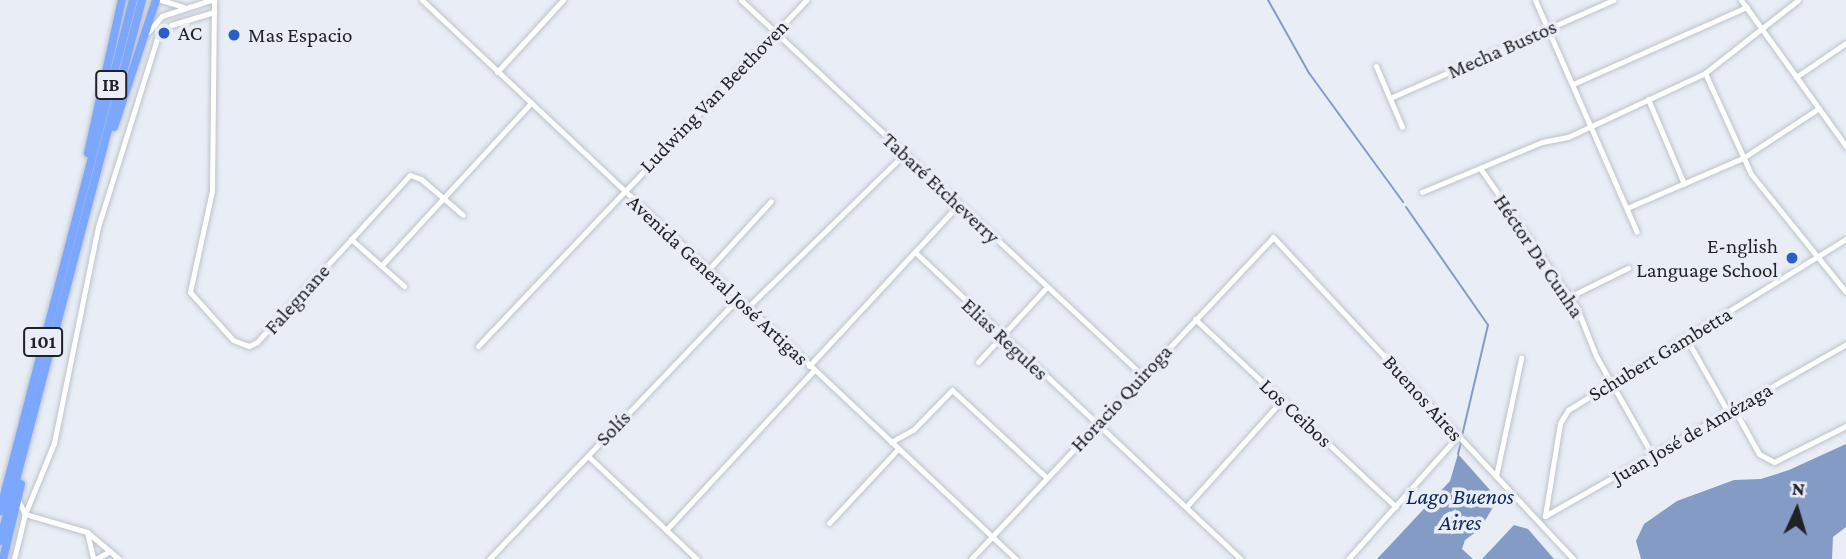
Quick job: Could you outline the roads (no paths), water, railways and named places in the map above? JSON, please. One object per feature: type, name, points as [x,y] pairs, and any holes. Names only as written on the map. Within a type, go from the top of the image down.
[{"type":"highway","name":"101","points":[[0,541],[89,170],[88,155],[122,0]]},
{"type":"highway","name":"IB","points":[[89,170],[133,0]]},
{"type":"highway","name":"IB","points":[[101,157],[142,0]]},
{"type":"highway","name":"101","points":[[0,511],[21,449],[101,157],[107,150],[159,0]]},
{"type":"highway","points":[[0,487],[21,449]]},
{"type":"highway","points":[[3,559],[18,500],[21,449]]},
{"type":"street","points":[[159,0],[184,7]]},
{"type":"street","points":[[179,0],[184,7]]},
{"type":"street","points":[[144,37],[157,19],[184,7],[213,0]]},
{"type":"street","name":"Falegnane","points":[[213,0],[212,191],[192,281],[193,300],[233,340],[249,346],[257,342],[410,176],[444,197],[463,215]]},
{"type":"street","name":"Avenida General José Artigas","points":[[422,0],[1016,559]]},
{"type":"street","points":[[497,72],[564,0]]},
{"type":"street","name":"Tabaré Etcheverry","points":[[741,0],[1142,375]]},
{"type":"street","name":"Ludwing Van Beethoven","points":[[478,346],[807,0]]},
{"type":"street","points":[[1535,0],[1637,232]]},
{"type":"street","name":"Mecha Bustos","points":[[1390,98],[1613,0]]},
{"type":"street","points":[[1741,0],[1846,146]]},
{"type":"street","points":[[1422,192],[1591,126],[1705,73],[1798,0]]},
{"type":"street","points":[[1573,84],[1747,7]]},
{"type":"street","points":[[14,559],[25,514],[54,443],[80,332],[77,314],[98,227],[158,36],[171,25],[214,12]]},
{"type":"street","points":[[1796,77],[1846,43]]},
{"type":"street","points":[[1376,66],[1402,127]]},
{"type":"street","points":[[1705,73],[1742,158],[1759,185],[1820,256],[1846,292]]},
{"type":"street","points":[[1648,99],[1684,184]]},
{"type":"street","points":[[381,266],[531,103]]},
{"type":"street","points":[[1627,208],[1742,158],[1819,108]]},
{"type":"street","points":[[748,307],[904,153]]},
{"type":"street","name":"Héctor Da Cunha","points":[[1480,169],[1569,297],[1611,384],[1653,456]]},
{"type":"street","points":[[708,270],[771,201]]},
{"type":"street","points":[[666,530],[958,205]]},
{"type":"street","name":"Horacio Quiroga","points":[[971,559],[1273,237]]},
{"type":"street","name":"Buenos Aires","points":[[1273,237],[1573,559]]},
{"type":"street","points":[[351,239],[404,286]]},
{"type":"street","name":"Schubert Gambetta","points":[[1545,516],[1563,416],[1846,239]]},
{"type":"street","name":"Elias Regules","points":[[915,252],[1002,337],[1241,559]]},
{"type":"street","points":[[1569,297],[1628,268]]},
{"type":"street","points":[[978,362],[1047,287]]},
{"type":"street","name":"Solís","points":[[489,559],[738,298]]},
{"type":"street","name":"Los Ceibos","points":[[1195,319],[1396,507]]},
{"type":"street","points":[[1686,338],[1759,454],[1770,461],[1780,461],[1846,426]]},
{"type":"street","name":"Juan José de Amézaga","points":[[1538,522],[1846,344]]},
{"type":"street","points":[[1496,476],[1521,358]]},
{"type":"street","points":[[891,442],[913,430],[952,390],[1047,478]]},
{"type":"street","points":[[1186,507],[1282,400]]},
{"type":"street","points":[[1348,559],[1460,438]]},
{"type":"street","points":[[829,523],[898,449]]},
{"type":"street","points":[[588,456],[697,559]]},
{"type":"street","points":[[18,500],[25,514],[87,532],[119,559]]},
{"type":"street","points":[[87,532],[95,559],[110,551]]},
{"type":"water","points":[[1846,444],[1846,527],[1833,537],[1832,559],[1641,559],[1636,541],[1644,524],[1677,501],[1734,480],[1761,479],[1789,470]]},
{"type":"water","name":"Lago Buenos Aires","points":[[1458,454],[1498,499],[1480,529],[1465,540],[1462,549],[1473,559],[1377,559],[1450,481]]},
{"type":"water","name":"Lago Buenos Aires","points":[[1514,525],[1528,529],[1554,559],[1482,559]]},
{"type":"waterway","points":[[1268,0],[1309,73],[1403,202]]},
{"type":"waterway","points":[[1406,207],[1488,325],[1462,436]]},
{"type":"waterway","points":[[1458,454],[1461,442]]},
{"type":"place","name":"AC","points":[[164,33]]},
{"type":"place","name":"Mas Espacio","points":[[234,35]]},
{"type":"place","name":"E-nglish Language School","points":[[1792,258]]}]
